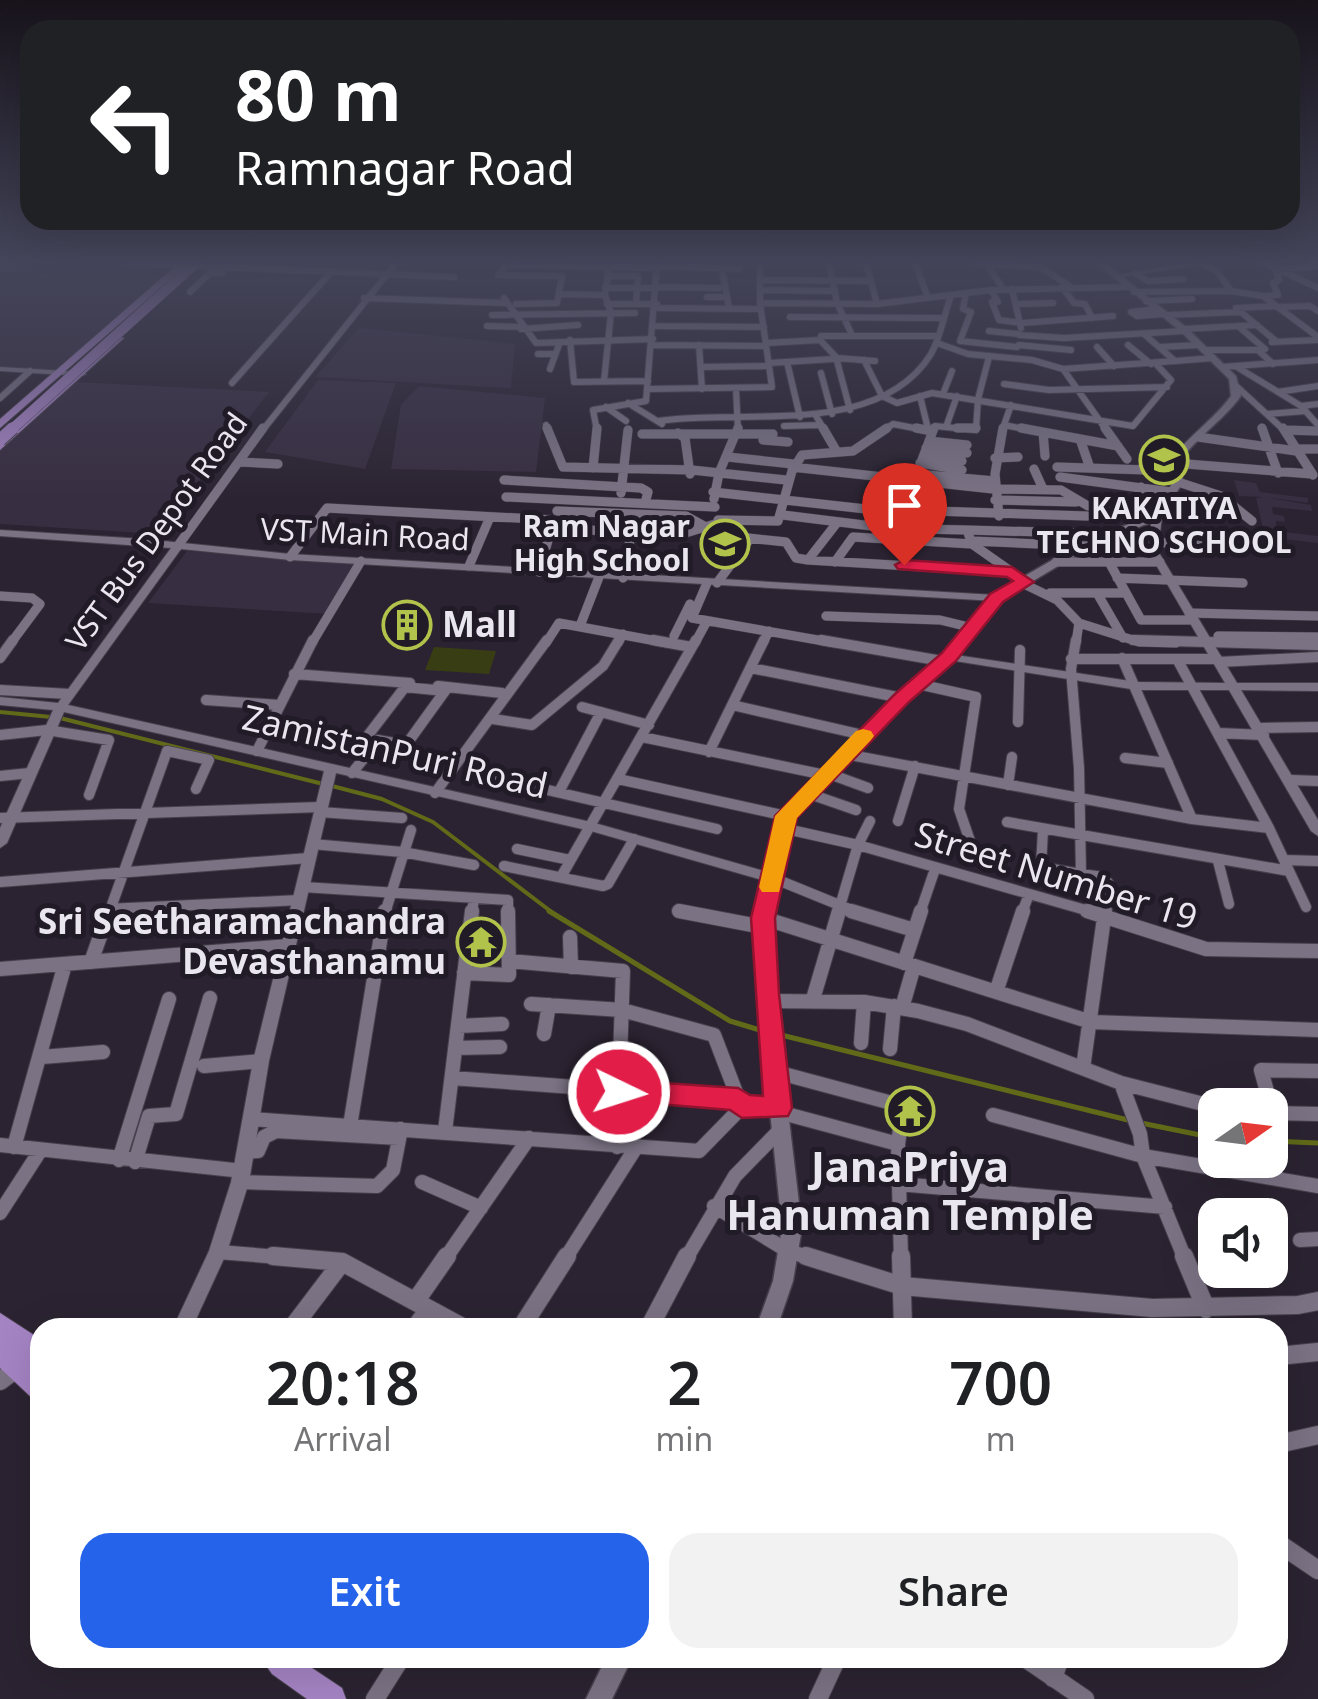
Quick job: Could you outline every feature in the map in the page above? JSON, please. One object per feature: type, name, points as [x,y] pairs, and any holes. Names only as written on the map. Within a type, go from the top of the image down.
[{"type":"main road","points":[[0,429],[98,342]]},
{"type":"main road","points":[[0,429],[101,342]]},
{"type":"main road","points":[[0,444],[108,342]]},
{"type":"main road","points":[[0,444],[114,342]]},
{"type":"main road","points":[[770,1318],[783,1281],[790,1199],[767,1002],[763,923],[784,822],[845,754],[946,659],[996,598],[1084,546],[1152,518],[1175,477],[1182,450],[1224,415],[1239,389],[1233,378],[1196,342]]},
{"type":"main road","points":[[0,1325],[15,1363]]},
{"type":"main road","points":[[286,1668],[316,1680]]},
{"type":"main road","points":[[599,1699],[614,1668]]},
{"type":"street","points":[[232,383],[268,342]]},
{"type":"street","name":"VST Bus Depot Road","points":[[0,843],[5,818],[54,718],[329,342]]},
{"type":"street","points":[[550,369],[554,354],[566,342]]},
{"type":"street","points":[[568,342],[574,382],[702,389],[772,387],[766,344]]},
{"type":"street","points":[[607,342],[600,381],[618,404]]},
{"type":"street","points":[[593,468],[598,434],[593,410],[646,401],[653,342]]},
{"type":"street","points":[[657,342],[776,342]]},
{"type":"street","points":[[824,342],[835,360],[850,410]]},
{"type":"street","points":[[784,426],[818,420],[882,396],[916,372],[935,342]]},
{"type":"street","points":[[941,342],[956,353],[1019,365],[1048,362],[1063,368],[1174,361],[1205,351]]},
{"type":"street","points":[[975,342],[1071,350]]},
{"type":"street","points":[[1018,342],[1018,386]]},
{"type":"street","points":[[1156,342],[1174,361]]},
{"type":"street","points":[[1254,342],[1274,364]]},
{"type":"street","points":[[1160,347],[1205,351],[1276,342]]},
{"type":"street","points":[[864,360],[882,396],[900,407],[920,396],[943,394],[1133,426],[1171,380],[1128,344]]},
{"type":"street","points":[[699,345],[702,389]]},
{"type":"street","points":[[1097,347],[1114,366]]},
{"type":"street","points":[[538,354],[554,354]]},
{"type":"street","points":[[783,516],[896,529],[936,426],[976,430],[978,399],[989,357]]},
{"type":"street","points":[[700,366],[875,360]]},
{"type":"street","points":[[787,362],[800,417]]},
{"type":"street","points":[[1222,367],[1318,363]]},
{"type":"street","points":[[1237,366],[1304,409],[1318,428]]},
{"type":"street","points":[[1063,368],[1127,458]]},
{"type":"street","points":[[0,370],[82,374]]},
{"type":"street","points":[[0,398],[4,390],[30,371]]},
{"type":"street","points":[[943,394],[952,371]]},
{"type":"street","points":[[821,373],[832,414]]},
{"type":"street","points":[[1004,384],[1078,389],[1167,386]]},
{"type":"street","points":[[1278,392],[1318,386]]},
{"type":"street","points":[[712,524],[713,492],[737,436],[736,389]]},
{"type":"street","points":[[1239,389],[1262,391]]},
{"type":"street","points":[[1239,389],[1285,430],[1315,476]]},
{"type":"street","points":[[920,396],[925,404],[926,445]]},
{"type":"street","points":[[946,427],[956,396]]},
{"type":"street","points":[[628,403],[682,435],[690,474]]},
{"type":"street","points":[[998,516],[995,458],[1010,404]]},
{"type":"street","points":[[1267,414],[1318,404]]},
{"type":"street","points":[[606,407],[627,426],[624,486],[618,502]]},
{"type":"street","points":[[658,421],[684,416],[818,420],[837,452]]},
{"type":"street","points":[[977,418],[1118,446]]},
{"type":"street","points":[[554,520],[631,534],[679,535],[712,524],[778,521],[783,516],[786,480],[802,455],[853,451],[892,424],[909,422],[926,445],[964,457],[926,445]]},
{"type":"street","points":[[546,425],[563,466],[786,480]]},
{"type":"street","points":[[1262,428],[1278,473]]},
{"type":"street","points":[[1285,430],[1318,428]]},
{"type":"street","points":[[1043,432],[1045,456]]},
{"type":"street","points":[[642,434],[773,434]]},
{"type":"street","points":[[737,436],[788,442]]},
{"type":"street","points":[[1198,437],[1295,450],[1318,449]]},
{"type":"street","points":[[1080,439],[1090,468]]},
{"type":"street","points":[[728,457],[1061,490],[1087,511]]},
{"type":"street","points":[[995,458],[1018,457]]},
{"type":"street","points":[[240,462],[278,464]]},
{"type":"street","points":[[1252,521],[1221,496],[1175,477],[1141,487],[1058,472],[1090,468],[1175,477],[1278,473],[1315,476]]},
{"type":"street","points":[[1034,470],[1043,489]]},
{"type":"street","points":[[469,566],[506,497],[502,476],[564,485],[624,486],[648,492],[645,503]]},
{"type":"street","points":[[1087,511],[1094,480]]},
{"type":"street","points":[[539,572],[564,485]]},
{"type":"street","points":[[1132,516],[1141,487]]},
{"type":"street","points":[[713,492],[951,515],[1037,516],[1087,511],[1152,518],[1154,551],[1168,579],[1313,812],[1318,830]]},
{"type":"street","points":[[506,497],[714,506]]},
{"type":"street","points":[[995,500],[1077,502]]},
{"type":"street","points":[[290,557],[327,508],[554,520],[686,516],[749,540],[786,542],[796,558],[1012,572]]},
{"type":"street","points":[[902,512],[919,529],[1042,529],[1113,534]]},
{"type":"street","points":[[951,515],[952,530]]},
{"type":"street","points":[[1037,516],[1046,542]]},
{"type":"street","points":[[808,560],[836,524]]},
{"type":"street","points":[[967,530],[972,542],[1024,582],[1057,600],[1079,623],[1122,638],[1318,645]]},
{"type":"street","points":[[623,578],[631,534]]},
{"type":"street","name":"VST Main Road","points":[[0,535],[290,557],[996,598]]},
{"type":"street","points":[[835,562],[853,537],[1084,546]]},
{"type":"street","points":[[674,636],[708,583],[749,540]]},
{"type":"street","points":[[1154,542],[1232,548]]},
{"type":"street","points":[[257,751],[294,674],[360,561]]},
{"type":"street","points":[[1056,562],[1160,562]]},
{"type":"street","points":[[1109,562],[1140,620],[1318,616]]},
{"type":"street","points":[[580,626],[599,576]]},
{"type":"street","points":[[1117,578],[1243,582]]},
{"type":"street","points":[[708,583],[692,615],[707,622],[1137,686],[1318,688]]},
{"type":"street","points":[[1042,593],[1125,592]]},
{"type":"street","points":[[1097,593],[1122,638]]},
{"type":"street","points":[[0,596],[32,598],[40,604],[0,658]]},
{"type":"street","points":[[826,616],[940,620],[973,628]]},
{"type":"street","points":[[561,878],[707,622]]},
{"type":"street","points":[[435,793],[559,623],[691,647]]},
{"type":"street","points":[[1079,623],[1072,674],[1081,874]]},
{"type":"street","points":[[710,752],[770,631]]},
{"type":"street","points":[[493,718],[532,725],[604,666],[623,634]]},
{"type":"street","points":[[1206,640],[1318,637]]},
{"type":"street","points":[[1018,722],[1020,650]]},
{"type":"street","points":[[1072,658],[1318,658]]},
{"type":"street","points":[[1122,658],[1192,818]]},
{"type":"street","points":[[1177,658],[1269,828],[1306,907]]},
{"type":"street","points":[[751,668],[902,698]]},
{"type":"street","points":[[294,674],[502,693]]},
{"type":"street","points":[[918,684],[976,697],[959,818],[970,841]]},
{"type":"street","points":[[405,687],[445,691],[406,745],[378,741],[364,737],[405,687]]},
{"type":"street","points":[[0,690],[70,694]]},
{"type":"street","points":[[206,700],[278,704]]},
{"type":"street","name":"ZamistanPuri Road","points":[[0,701],[54,718],[257,751],[330,772],[352,773],[591,827],[773,878]]},
{"type":"street","points":[[732,705],[864,735]]},
{"type":"street","points":[[582,707],[649,724]]},
{"type":"street","points":[[560,790],[601,712]]},
{"type":"street","points":[[0,735],[54,718],[109,740],[90,795]]},
{"type":"street","points":[[1218,734],[1318,728]]},
{"type":"street","points":[[642,738],[826,774],[868,788]]},
{"type":"street","points":[[352,773],[378,741]]},
{"type":"street","points":[[91,962],[167,751],[208,760],[196,789]]},
{"type":"street","points":[[845,754],[963,776],[1005,789],[1269,828]]},
{"type":"street","points":[[1005,789],[1012,757]]},
{"type":"street","points":[[1125,758],[1168,763]]},
{"type":"street","points":[[898,821],[915,766]]},
{"type":"street","points":[[187,1318],[218,1252],[241,1176],[260,1061],[330,772]]},
{"type":"street","points":[[0,776],[30,773]]},
{"type":"street","points":[[478,774],[717,829]]},
{"type":"street","name":"Street Number 19","points":[[618,779],[784,822],[1105,916],[1206,950],[1318,952]]},
{"type":"street","points":[[1290,780],[1318,781]]},
{"type":"street","points":[[807,793],[856,810]]},
{"type":"street","points":[[5,818],[321,805],[402,818]]},
{"type":"street","points":[[813,999],[858,845],[870,822]]},
{"type":"street","points":[[1006,822],[1218,861],[1286,866],[1318,861]]},
{"type":"street","points":[[350,1126],[363,1032],[391,892],[411,830]]},
{"type":"street","points":[[1044,830],[1041,867],[1107,880],[1092,1022],[1083,1068]]},
{"type":"street","points":[[504,866],[608,884],[634,839]]},
{"type":"street","points":[[518,849],[570,860]]},
{"type":"street","points":[[0,882],[310,851],[402,852],[474,865]]},
{"type":"street","points":[[1218,861],[1229,904]]},
{"type":"street","points":[[890,1049],[914,930],[934,869]]},
{"type":"street","points":[[773,878],[842,908],[914,930]]},
{"type":"street","points":[[108,909],[301,894],[391,892],[508,900],[509,974],[464,973]]},
{"type":"street","points":[[996,992],[1029,894]]},
{"type":"street","points":[[445,1131],[452,1078],[462,1048],[464,973],[474,898]]},
{"type":"street","points":[[680,911],[763,923],[830,940],[1092,1022],[1318,1030]]},
{"type":"street","points":[[570,937],[571,966]]},
{"type":"street","points":[[0,970],[288,946]]},
{"type":"street","points":[[509,961],[623,971],[618,1147]]},
{"type":"street","points":[[64,964],[42,1057],[7,1146],[241,1176],[377,1186],[392,1174],[400,1133]]},
{"type":"street","points":[[136,1162],[149,1116],[176,1114],[210,998]]},
{"type":"street","points":[[767,1002],[813,999],[898,1007],[967,1024],[1121,1083],[1198,1103]]},
{"type":"street","points":[[119,1160],[169,1000]]},
{"type":"street","points":[[862,1043],[864,1002]]},
{"type":"street","points":[[531,1004],[622,1010],[714,1035],[740,1103]]},
{"type":"street","points":[[544,1034],[549,1005]]},
{"type":"street","points":[[464,1025],[502,1024]]},
{"type":"street","points":[[462,1048],[500,1047]]},
{"type":"street","points":[[42,1057],[103,1052]]},
{"type":"street","points":[[204,1066],[260,1061]]},
{"type":"street","points":[[775,1064],[901,1104],[898,1184],[902,1318]]},
{"type":"street","points":[[1266,1088],[1261,1070],[1318,1070]]},
{"type":"street","points":[[452,1078],[740,1103],[779,1117],[898,1144]]},
{"type":"street","points":[[1121,1083],[1140,1134],[1143,1156],[1206,1309]]},
{"type":"street","points":[[244,1152],[258,1151],[264,1137],[276,1131],[445,1131],[635,1149],[699,1151],[740,1103]]},
{"type":"street","points":[[1288,1113],[1318,1114]]},
{"type":"street","points":[[992,1115],[1143,1156],[1318,1187]]},
{"type":"street","points":[[654,1318],[714,1206],[779,1117]]},
{"type":"street","points":[[250,1120],[400,1133]]},
{"type":"street","points":[[418,1318],[481,1208],[529,1138]]},
{"type":"street","points":[[527,1318],[635,1149]]},
{"type":"street","points":[[0,1213],[40,1150]]},
{"type":"street","points":[[422,1182],[481,1208]]},
{"type":"street","points":[[898,1184],[1165,1207]]},
{"type":"street","points":[[714,1206],[788,1251],[902,1286],[1152,1308],[1206,1309],[1318,1301]]},
{"type":"street","points":[[1300,1240],[1318,1239]]},
{"type":"street","points":[[218,1252],[342,1262],[447,1318]]},
{"type":"street","points":[[300,1318],[342,1262]]},
{"type":"street","points":[[1288,1355],[1318,1352]]},
{"type":"street","points":[[1288,1442],[1318,1435]]},
{"type":"street","points":[[1288,1550],[1318,1570]]},
{"type":"street","points":[[374,1699],[394,1668]]},
{"type":"street","points":[[818,1699],[832,1668]]},
{"type":"street","points":[[1039,1668],[1085,1699]]},
{"type":"street","points":[[1053,1678],[1056,1668]]},
{"type":"shaded area","points":[[0,342],[94,342],[62,371],[0,367]]},
{"type":"shaded area","points":[[346,342],[515,344],[511,388],[315,377]]},
{"type":"shaded area","points":[[318,380],[396,383],[365,469],[265,452]]},
{"type":"shaded area","points":[[76,382],[269,392],[158,534],[0,524],[0,450]]},
{"type":"shaded area","points":[[419,386],[545,398],[536,472],[391,469],[401,405]]},
{"type":"shaded area","points":[[1234,480],[1256,483],[1260,492],[1308,498],[1308,503],[1264,497],[1311,505],[1312,511],[1272,507],[1273,514],[1284,516],[1285,522],[1276,521],[1276,531],[1318,536],[1318,543],[1265,537],[1256,498],[1263,497],[1239,496]]},
{"type":"shaded area","points":[[187,551],[358,561],[329,614],[148,603]]},
{"type":"green space","points":[[434,647],[496,651],[489,674],[425,670]]},
{"type":"waterway","points":[[0,712],[51,717]]},
{"type":"waterway","points":[[60,718],[323,784]]},
{"type":"waterway","points":[[332,786],[382,799],[433,822],[553,913]]},
{"type":"waterway","points":[[549,911],[730,1021],[763,1031]]},
{"type":"waterway","points":[[777,1034],[1132,1121]]},
{"type":"waterway","points":[[1141,1123],[1198,1135]]},
{"type":"waterway","points":[[1288,1142],[1318,1143]]},
{"type":"slow traffic","points":[[771,887],[786,816],[863,736]]},
{"type":"place","name":"KAKATIYA TECHNO SCHOOL","points":[[1164,460]]},
{"type":"place","name":"Ram Nagar High School","points":[[725,544]]},
{"type":"place","name":"Mall","points":[[407,625]]},
{"type":"place","name":"Sri Seetharamachandra Devasthanamu","points":[[481,942]]},
{"type":"place","name":"JanaPriya Hanuman Temple","points":[[910,1111]]},
{"type":"route","points":[[619,1092],[738,1100],[742,1106],[778,1108],[763,918],[786,816],[902,698],[949,657],[996,598],[1025,582],[1012,572],[904,565]]}]
